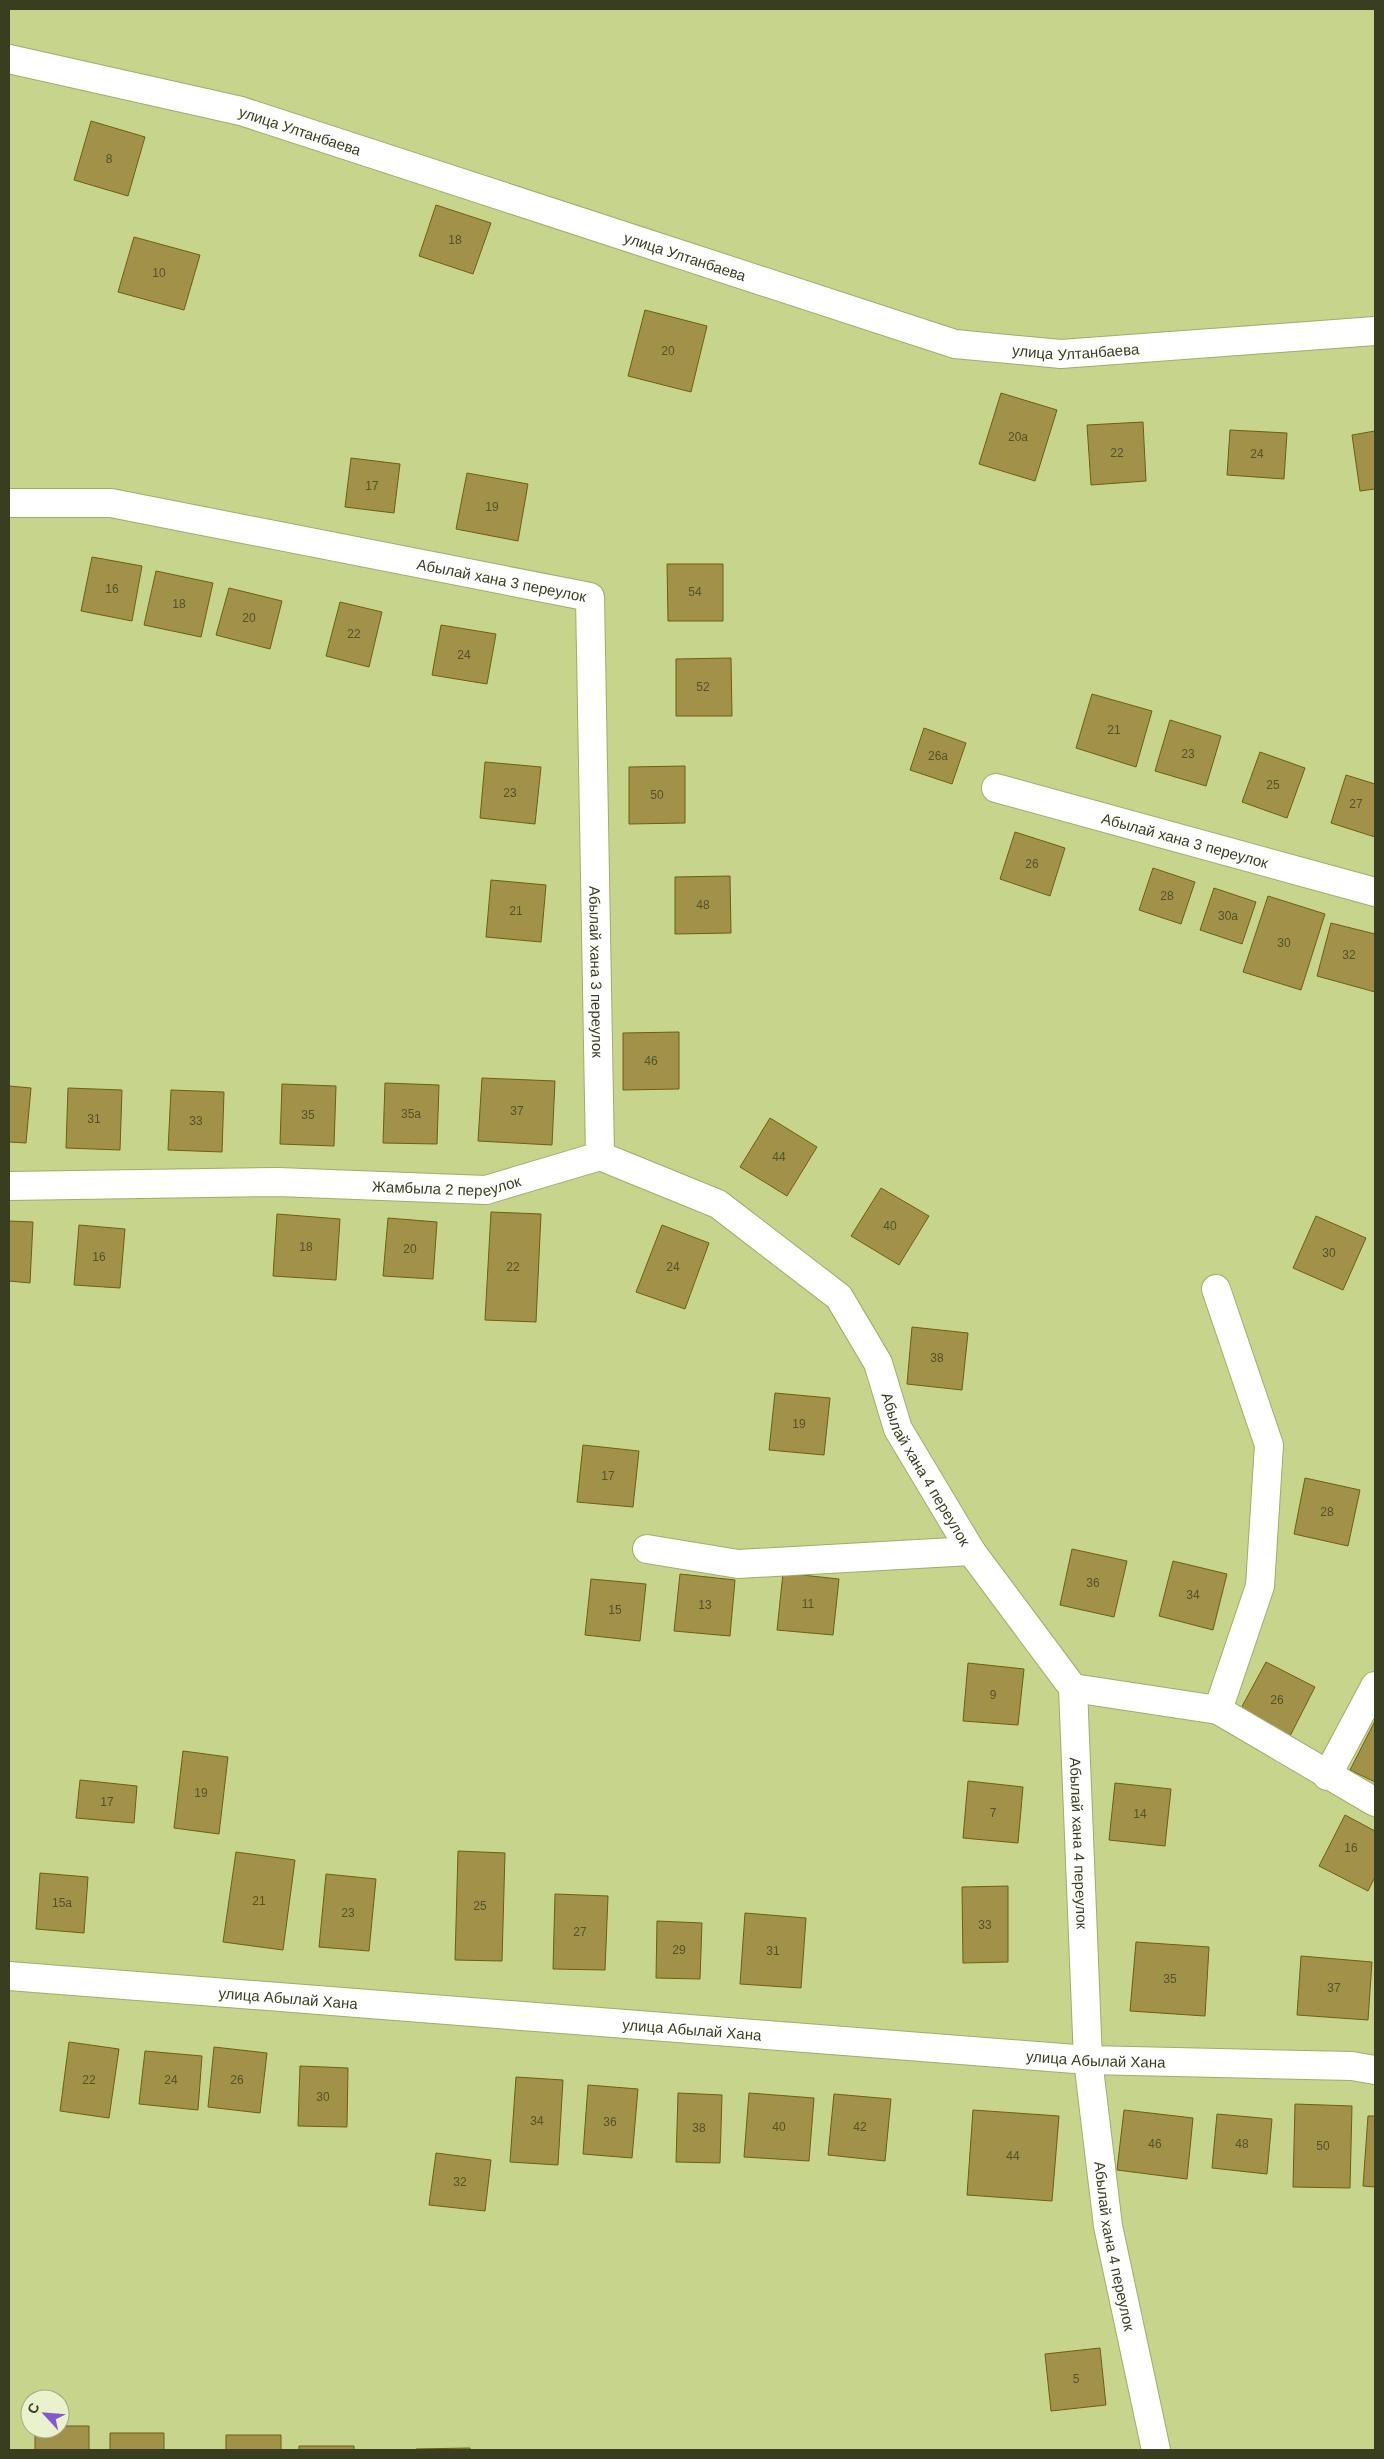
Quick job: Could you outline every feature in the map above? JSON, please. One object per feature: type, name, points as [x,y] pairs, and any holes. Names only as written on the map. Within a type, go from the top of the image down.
[{"type":"street","name":"улица Ултанбаева","points":[[9,59],[241,111],[955,344],[1061,354],[1375,332]]},
{"type":"street","name":"Абылай хана 3 переулок","points":[[9,503],[111,503],[590,597],[600,1156]]},
{"type":"street","name":"Абылай хана 3 переулок","points":[[996,788],[1375,892]]},
{"type":"street","name":"Жамбыла 2 переулок","points":[[9,1186],[278,1182],[486,1190],[600,1156]]},
{"type":"street","name":"Абылай хана 4 переулок","points":[[600,1156],[718,1204],[839,1297],[878,1363],[898,1429],[971,1551],[1073,1688],[1088,2060],[1108,2226],[1156,2450]]},
{"type":"street","points":[[1216,1289],[1269,1444],[1260,1586],[1218,1710]]},
{"type":"street","points":[[646,1549],[738,1564],[971,1551]]},
{"type":"street","points":[[1327,1776],[1375,1686]]},
{"type":"street","points":[[1073,1688],[1218,1710],[1327,1776],[1375,1802]]},
{"type":"street","name":"улица Абылай Хана","points":[[9,1976],[1088,2060],[1352,2066],[1375,2070]]},
{"type":"building","points":[[91,121],[145,137],[128,196],[74,180]]},
{"type":"building","points":[[436,205],[491,223],[473,274],[419,256]]},
{"type":"building","points":[[134,237],[200,255],[184,310],[118,292]]},
{"type":"building","points":[[645,310],[707,326],[691,392],[628,376]]},
{"type":"building","points":[[1001,393],[1057,410],[1035,481],[979,464]]},
{"type":"building","points":[[1143,422],[1146,481],[1091,485],[1087,425]]},
{"type":"building","points":[[1230,430],[1287,433],[1284,479],[1227,475]]},
{"type":"building","points":[[1375,431],[1375,489],[1360,491],[1352,435]]},
{"type":"building","points":[[351,458],[400,464],[394,513],[345,507]]},
{"type":"building","points":[[467,473],[528,484],[518,541],[456,529]]},
{"type":"building","points":[[92,557],[142,566],[132,621],[81,611]]},
{"type":"building","points":[[667,564],[723,564],[723,621],[668,621]]},
{"type":"building","points":[[156,571],[213,583],[201,637],[144,625]]},
{"type":"building","points":[[229,588],[282,601],[270,649],[216,635]]},
{"type":"building","points":[[340,602],[382,612],[369,667],[326,656]]},
{"type":"building","points":[[441,625],[496,634],[487,684],[432,675]]},
{"type":"building","points":[[731,658],[732,716],[676,716],[676,659]]},
{"type":"building","points":[[1092,694],[1152,711],[1136,767],[1076,748]]},
{"type":"building","points":[[1170,720],[1221,736],[1206,786],[1155,771]]},
{"type":"building","points":[[924,728],[966,743],[952,784],[910,770]]},
{"type":"building","points":[[1260,752],[1305,768],[1287,818],[1242,802]]},
{"type":"building","points":[[485,762],[541,767],[535,824],[480,818]]},
{"type":"building","points":[[685,766],[685,823],[629,824],[629,767]]},
{"type":"building","points":[[1346,775],[1375,784],[1375,837],[1331,823]]},
{"type":"building","points":[[1015,832],[1065,848],[1050,896],[1000,879]]},
{"type":"building","points":[[1153,868],[1195,882],[1181,924],[1139,910]]},
{"type":"building","points":[[730,876],[731,933],[675,934],[675,877]]},
{"type":"building","points":[[491,880],[546,885],[541,942],[486,937]]},
{"type":"building","points":[[1214,888],[1256,902],[1242,944],[1200,930]]},
{"type":"building","points":[[1268,896],[1325,914],[1301,990],[1243,972]]},
{"type":"building","points":[[1331,923],[1375,934],[1375,992],[1317,976]]},
{"type":"building","points":[[679,1032],[679,1089],[623,1090],[623,1033]]},
{"type":"building","points":[[482,1078],[555,1081],[552,1145],[478,1141]]},
{"type":"building","points":[[385,1083],[439,1085],[437,1144],[383,1143]]},
{"type":"building","points":[[282,1084],[336,1086],[334,1146],[280,1144]]},
{"type":"building","points":[[9,1086],[31,1088],[26,1143],[9,1142]]},
{"type":"building","points":[[68,1088],[122,1090],[120,1150],[66,1148]]},
{"type":"building","points":[[171,1090],[224,1092],[222,1152],[168,1150]]},
{"type":"building","points":[[770,1118],[817,1147],[787,1196],[740,1167]]},
{"type":"building","points":[[881,1188],[929,1216],[899,1265],[851,1236]]},
{"type":"building","points":[[491,1212],[541,1214],[536,1322],[485,1320]]},
{"type":"building","points":[[277,1214],[340,1219],[336,1280],[273,1276]]},
{"type":"building","points":[[1316,1216],[1366,1238],[1343,1290],[1293,1268]]},
{"type":"building","points":[[388,1218],[437,1222],[433,1279],[383,1276]]},
{"type":"building","points":[[9,1221],[33,1222],[30,1283],[9,1281]]},
{"type":"building","points":[[79,1225],[125,1229],[120,1288],[74,1285]]},
{"type":"building","points":[[662,1225],[709,1243],[685,1309],[636,1292]]},
{"type":"building","points":[[912,1327],[968,1333],[962,1390],[907,1384]]},
{"type":"building","points":[[775,1393],[830,1398],[824,1455],[769,1450]]},
{"type":"building","points":[[583,1445],[639,1451],[633,1507],[577,1502]]},
{"type":"building","points":[[1305,1478],[1360,1490],[1348,1546],[1294,1534]]},
{"type":"building","points":[[1072,1549],[1127,1561],[1114,1617],[1060,1605]]},
{"type":"building","points":[[1173,1561],[1227,1574],[1213,1630],[1159,1616]]},
{"type":"building","points":[[783,1573],[839,1579],[833,1635],[777,1630]]},
{"type":"building","points":[[680,1574],[735,1580],[730,1636],[674,1631]]},
{"type":"building","points":[[591,1579],[646,1584],[640,1641],[585,1635]]},
{"type":"building","points":[[1266,1662],[1315,1687],[1289,1738],[1239,1712]]},
{"type":"building","points":[[968,1663],[1024,1669],[1018,1725],[963,1721]]},
{"type":"building","points":[[1375,1721],[1375,1782],[1350,1770]]},
{"type":"building","points":[[183,1751],[228,1757],[219,1834],[174,1828]]},
{"type":"building","points":[[80,1780],[137,1786],[134,1823],[76,1818]]},
{"type":"building","points":[[968,1781],[1023,1787],[1018,1843],[963,1838]]},
{"type":"building","points":[[1115,1783],[1171,1789],[1165,1846],[1109,1840]]},
{"type":"building","points":[[1345,1815],[1375,1831],[1375,1877],[1368,1891],[1319,1866]]},
{"type":"building","points":[[458,1851],[505,1853],[502,1961],[455,1960]]},
{"type":"building","points":[[236,1852],[295,1860],[283,1950],[223,1942]]},
{"type":"building","points":[[40,1873],[88,1877],[84,1933],[36,1929]]},
{"type":"building","points":[[326,1874],[376,1879],[369,1951],[319,1947]]},
{"type":"building","points":[[1008,1886],[1008,1962],[963,1963],[962,1887]]},
{"type":"building","points":[[555,1894],[608,1896],[605,1970],[553,1969]]},
{"type":"building","points":[[745,1913],[806,1918],[801,1988],[740,1984]]},
{"type":"building","points":[[657,1921],[702,1923],[700,1979],[656,1978]]},
{"type":"building","points":[[1136,1942],[1209,1947],[1205,2016],[1130,2011]]},
{"type":"building","points":[[1301,1956],[1372,1962],[1368,2020],[1297,2015]]},
{"type":"building","points":[[69,2042],[119,2049],[109,2118],[60,2111]]},
{"type":"building","points":[[214,2047],[267,2053],[260,2113],[208,2107]]},
{"type":"building","points":[[145,2051],[202,2056],[198,2110],[139,2104]]},
{"type":"building","points":[[300,2066],[348,2068],[347,2127],[298,2126]]},
{"type":"building","points":[[516,2077],[563,2080],[558,2165],[510,2162]]},
{"type":"building","points":[[588,2085],[638,2089],[632,2158],[583,2154]]},
{"type":"building","points":[[678,2093],[722,2095],[720,2163],[676,2162]]},
{"type":"building","points":[[749,2093],[814,2098],[809,2161],[744,2157]]},
{"type":"building","points":[[834,2094],[891,2099],[885,2161],[828,2155]]},
{"type":"building","points":[[1295,2104],[1352,2106],[1350,2188],[1293,2187]]},
{"type":"building","points":[[973,2110],[1059,2116],[1052,2201],[967,2195]]},
{"type":"building","points":[[1124,2110],[1193,2118],[1187,2179],[1117,2170]]},
{"type":"building","points":[[1217,2114],[1272,2119],[1267,2174],[1212,2168]]},
{"type":"building","points":[[1368,2116],[1375,2116],[1375,2187],[1363,2186]]},
{"type":"building","points":[[436,2153],[491,2160],[485,2211],[429,2205]]},
{"type":"building","points":[[1100,2348],[1106,2405],[1051,2411],[1045,2354]]},
{"type":"building","points":[[70,2426],[89,2426],[89,2450],[35,2450],[35,2439],[70,2439]]},
{"type":"building","points":[[110,2433],[164,2433],[164,2450],[110,2450]]},
{"type":"building","points":[[226,2435],[281,2435],[281,2450],[226,2450]]},
{"type":"building","points":[[299,2446],[354,2446],[354,2450],[299,2450]]},
{"type":"building","points":[[470,2448],[470,2450],[416,2450],[416,2449]]}]
